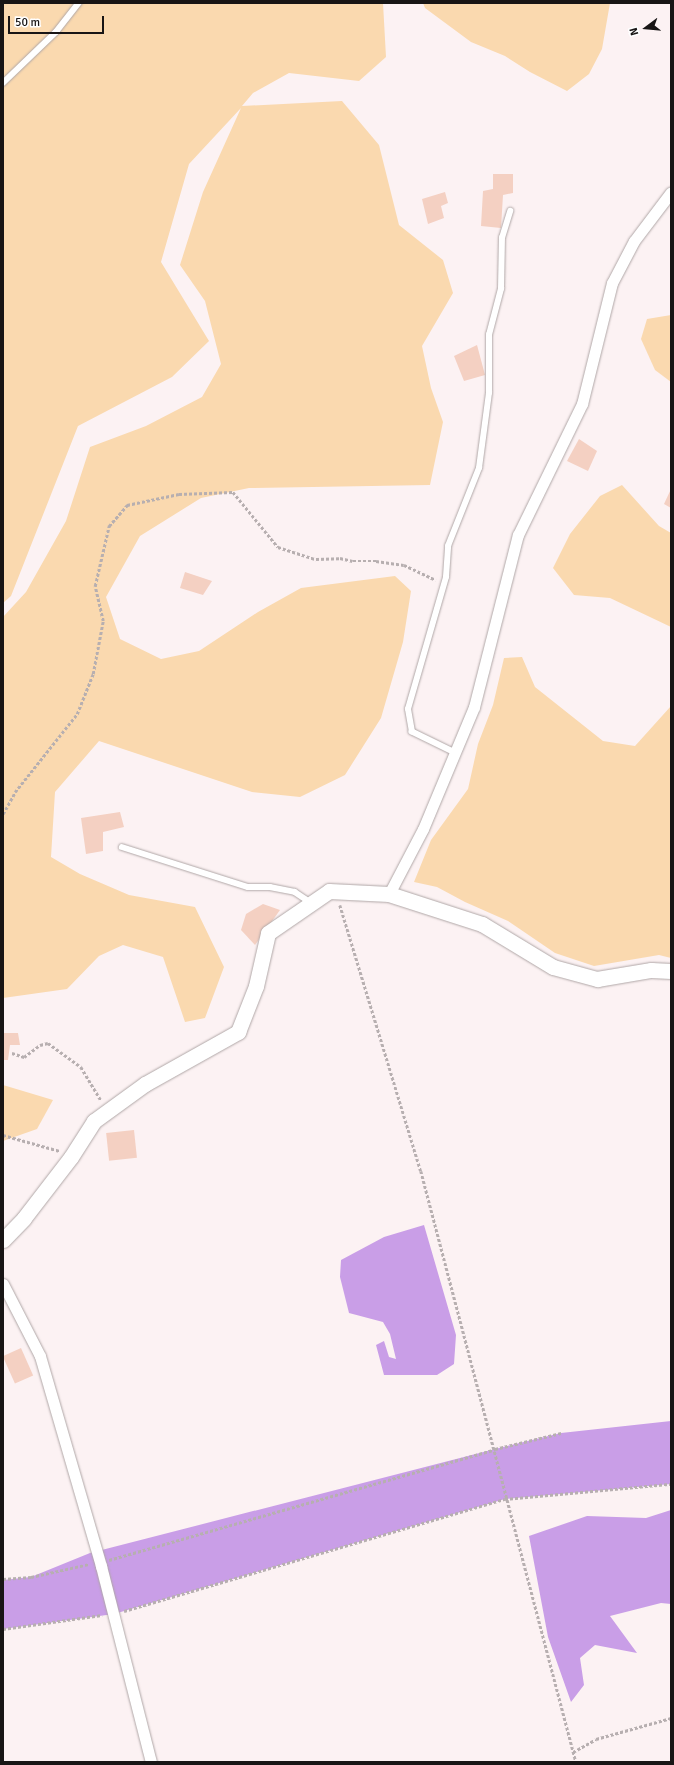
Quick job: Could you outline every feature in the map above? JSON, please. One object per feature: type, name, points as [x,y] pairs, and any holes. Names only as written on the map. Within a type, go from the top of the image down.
[{"type":"street","points":[[389,894],[423,828],[474,707],[518,535],[582,404],[612,283],[634,241],[671,192]]},
{"type":"street","points":[[3,1240],[24,1218],[71,1157],[94,1121],[145,1084],[238,1032],[256,986],[268,933],[330,891],[389,894],[482,924],[560,969],[597,979],[651,970],[671,970]]},
{"type":"street","points":[[3,1284],[40,1356],[114,1612],[151,1762]]},
{"type":"lane","points":[[3,84],[56,32],[79,3]]},
{"type":"lane","points":[[455,753],[412,732],[408,708],[443,587],[448,546],[479,468],[489,393],[489,335],[501,289],[502,238],[510,211]]},
{"type":"lane","points":[[122,848],[248,887],[270,887],[295,892],[312,903]]},
{"type":"path","points":[[3,814],[15,792],[77,714],[93,674],[102,621],[95,586],[109,526],[127,505],[179,494],[232,492],[278,547],[316,558],[340,558],[353,561],[376,561],[404,565],[430,576],[443,587]]},
{"type":"path","points":[[336,891],[421,1171],[496,1453],[505,1499],[576,1762]]},
{"type":"path","points":[[12,1053],[24,1057],[40,1045],[48,1043],[82,1067],[108,1111]]},
{"type":"path","points":[[3,1136],[54,1149],[71,1157]]},
{"type":"path","points":[[3,1580],[65,1571],[100,1564],[494,1449],[561,1433]]},
{"type":"path","points":[[3,1629],[114,1612],[505,1499],[671,1484]]},
{"type":"path","points":[[573,1752],[596,1739],[671,1718]]},
{"type":"shaded area","points":[[3,3],[383,3],[386,57],[359,81],[289,73],[253,93],[242,106],[342,101],[379,145],[399,225],[443,260],[453,293],[422,346],[431,388],[443,422],[430,485],[249,488],[201,498],[140,536],[106,597],[120,639],[161,659],[199,651],[258,612],[301,588],[395,576],[411,591],[403,642],[381,718],[345,775],[300,797],[252,792],[99,741],[55,792],[51,857],[80,874],[129,895],[195,907],[224,967],[205,1018],[185,1022],[163,957],[123,945],[99,956],[67,989],[3,998],[3,617],[26,592],[66,521],[90,447],[146,426],[202,397],[221,364],[205,301],[180,265],[203,192],[241,108],[189,164],[161,262],[209,341],[172,377],[78,426],[11,596],[3,603]]},
{"type":"shaded area","points":[[423,3],[610,3],[602,49],[589,74],[567,91],[530,72],[505,56],[471,42],[425,8]]},
{"type":"shaded area","points":[[671,315],[671,382],[655,370],[641,339],[647,319]]},
{"type":"shaded area","points":[[622,485],[659,526],[671,533],[671,627],[610,598],[574,595],[553,568],[570,534],[600,496]]},
{"type":"shaded area","points":[[522,657],[535,687],[603,741],[635,746],[671,706],[671,958],[659,955],[594,966],[555,953],[508,921],[465,902],[437,887],[414,882],[431,840],[468,789],[478,744],[493,705],[504,658]]},
{"type":"shaded area","points":[[3,1085],[53,1100],[37,1129],[3,1141]]},
{"type":"shaded area","points":[[424,1225],[456,1335],[454,1364],[437,1375],[384,1375],[376,1345],[384,1341],[389,1357],[396,1359],[390,1334],[383,1322],[349,1313],[340,1277],[341,1260],[384,1237]]},
{"type":"shaded area","points":[[671,1421],[671,1484],[505,1499],[114,1614],[3,1629],[3,1580],[31,1577],[90,1553],[561,1433]]},
{"type":"shaded area","points":[[671,1510],[671,1604],[661,1603],[610,1616],[637,1653],[595,1645],[580,1658],[584,1685],[571,1702],[548,1637],[529,1536],[587,1516],[646,1518]]},
{"type":"building","points":[[493,174],[513,174],[513,193],[503,195],[501,228],[481,226],[483,191],[493,189]]},
{"type":"building","points":[[445,192],[448,203],[441,206],[444,218],[428,224],[422,199]]},
{"type":"building","points":[[477,345],[485,375],[464,381],[454,356]]},
{"type":"building","points":[[579,439],[597,451],[588,471],[567,461]]},
{"type":"building","points":[[671,489],[671,508],[664,504]]},
{"type":"building","points":[[185,572],[212,581],[203,595],[180,588]]},
{"type":"building","points":[[120,812],[124,827],[103,832],[103,851],[86,854],[81,818]]},
{"type":"building","points":[[263,904],[280,910],[255,945],[241,930],[246,914]]},
{"type":"building","points":[[3,1033],[18,1033],[20,1045],[10,1045],[8,1060],[3,1060]]},
{"type":"building","points":[[134,1130],[137,1158],[109,1161],[106,1133]]},
{"type":"building","points":[[21,1348],[33,1375],[15,1384],[3,1356]]}]
